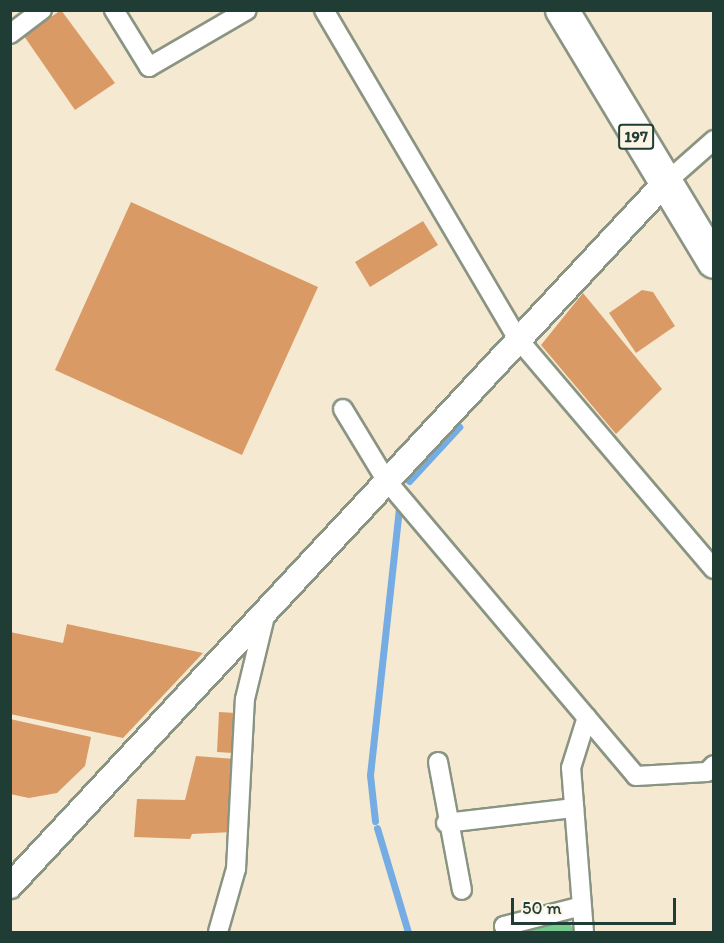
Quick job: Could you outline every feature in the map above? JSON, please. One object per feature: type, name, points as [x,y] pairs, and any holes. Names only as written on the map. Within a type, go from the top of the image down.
[{"type":"highway","name":"197","points":[[562,10],[664,183],[714,262]]},
{"type":"street","points":[[10,33],[42,10]]},
{"type":"street","points":[[114,10],[149,67],[247,10]]},
{"type":"street","points":[[324,10],[518,339],[714,569]]},
{"type":"street","points":[[15,875],[664,183],[714,140]]},
{"type":"street","points":[[343,409],[386,480],[636,776],[707,772],[714,765]]},
{"type":"street","points":[[218,933],[236,869],[245,699],[266,610]]},
{"type":"street","points":[[584,933],[578,908],[571,768],[587,717]]},
{"type":"street","points":[[438,762],[446,823],[462,890]]},
{"type":"street","points":[[446,823],[574,808]]},
{"type":"street","points":[[506,933],[504,926],[578,908]]},
{"type":"green space","points":[[566,919],[576,932],[517,932],[520,929]]},
{"type":"building","points":[[61,10],[115,83],[75,110],[24,36]]},
{"type":"building","points":[[131,202],[318,287],[242,455],[55,370]]},
{"type":"building","points":[[423,221],[438,245],[370,287],[355,262]]},
{"type":"building","points":[[642,290],[653,292],[675,326],[636,353],[609,313]]},
{"type":"building","points":[[583,293],[662,389],[616,434],[541,345]]},
{"type":"building","points":[[67,624],[203,653],[123,738],[10,714],[10,632],[63,643]]},
{"type":"building","points":[[219,712],[236,713],[233,753],[217,752]]},
{"type":"building","points":[[10,719],[91,737],[85,766],[57,793],[29,798],[10,794]]},
{"type":"building","points":[[196,756],[235,759],[233,832],[192,834],[190,839],[134,837],[137,799],[185,800]]},
{"type":"waterway","points":[[409,481],[459,427]]},
{"type":"waterway","points":[[375,821],[370,775],[399,510]]},
{"type":"waterway","points":[[377,828],[408,932]]}]
